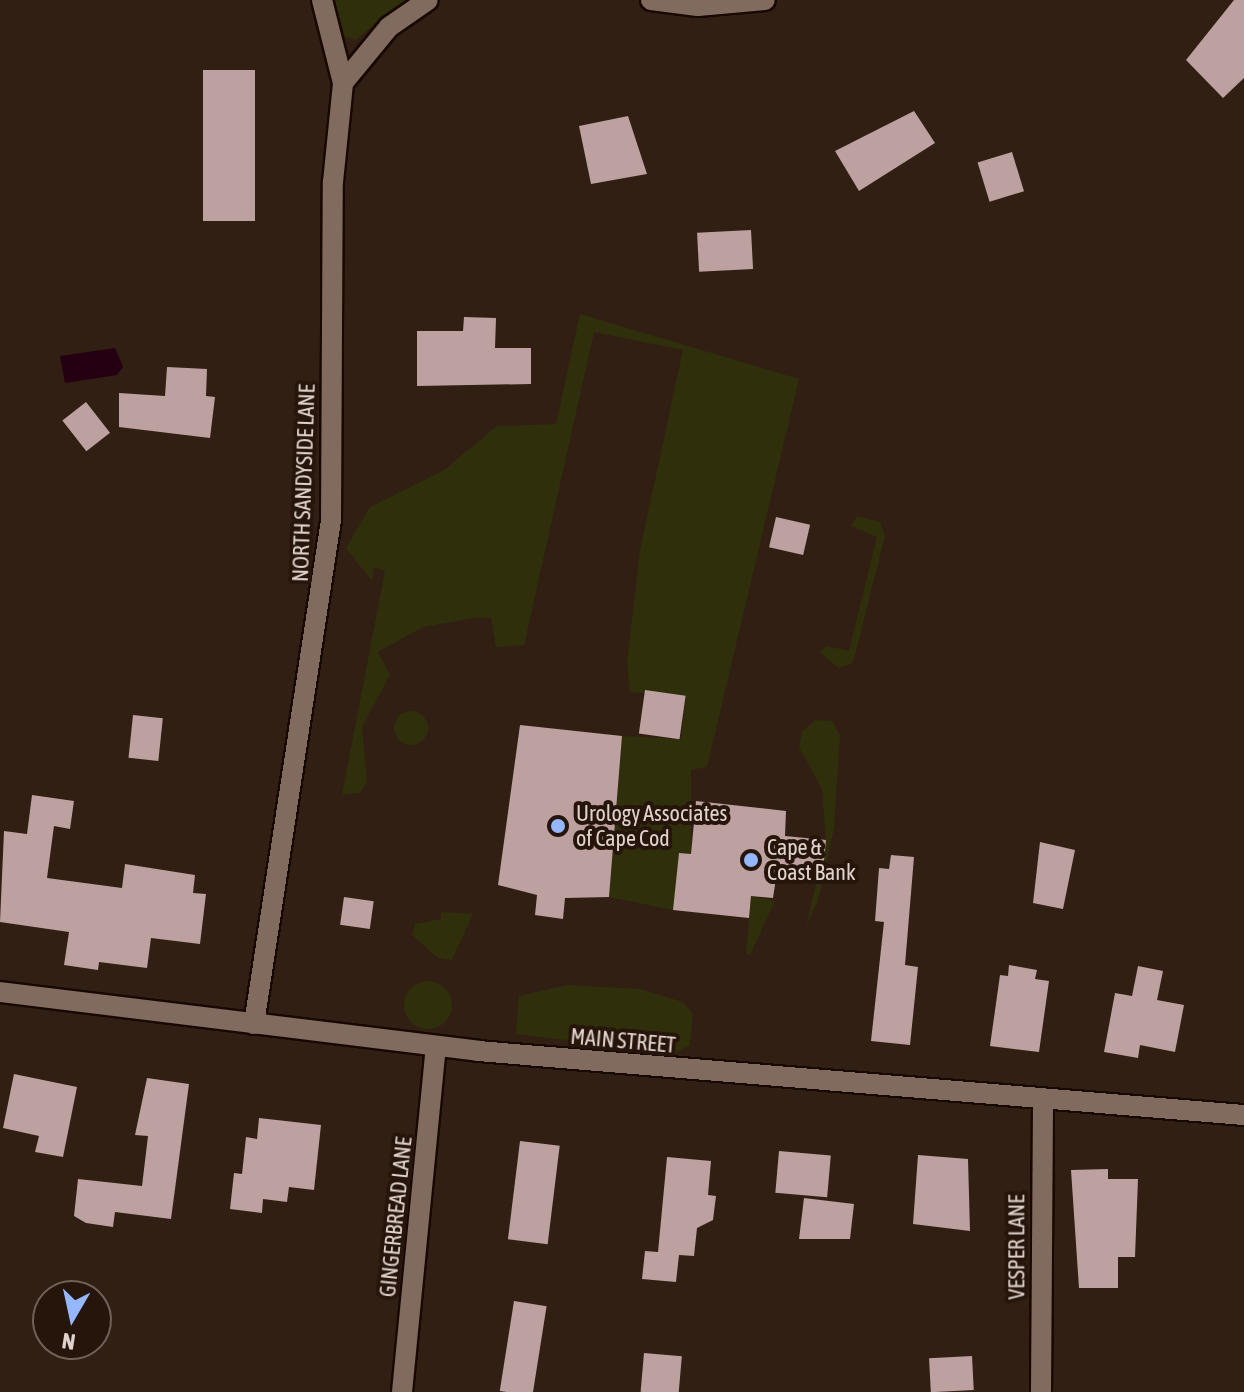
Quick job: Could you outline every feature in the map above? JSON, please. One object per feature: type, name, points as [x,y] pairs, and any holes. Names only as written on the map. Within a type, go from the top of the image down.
[{"type":"street","name":"NORTH SANDYSIDE LANE","points":[[254,1024],[328,558],[333,182],[343,83],[322,0]]},
{"type":"street","points":[[343,83],[389,27],[428,0]]},
{"type":"street","points":[[651,0],[698,6],[765,0]]},
{"type":"street","name":"MAIN STREET","points":[[0,992],[436,1047],[1043,1103],[1244,1115]]},
{"type":"street","name":"GINGERBREAD LANE","points":[[402,1392],[436,1047]]},
{"type":"street","name":"VESPER LANE","points":[[1041,1392],[1043,1103]]},
{"type":"shaded area","points":[[335,0],[406,0],[355,40],[345,36]]},
{"type":"shaded area","points":[[580,314],[799,379],[707,767],[691,770],[691,854],[679,853],[673,910],[609,897],[622,736],[681,739],[686,696],[630,692],[627,663],[640,550],[683,350],[594,332],[524,645],[496,647],[491,618],[474,618],[423,627],[378,652],[390,675],[362,727],[367,782],[360,793],[342,795],[385,571],[374,567],[372,581],[346,548],[370,507],[444,470],[497,426],[556,424]]},
{"type":"shaded area","points":[[115,348],[123,367],[117,375],[65,383],[60,356]]},
{"type":"shaded area","points":[[857,516],[880,522],[885,536],[853,663],[839,668],[819,652],[827,646],[849,651],[877,537],[851,526]]},
{"type":"shaded area","points":[[411,711],[423,716],[428,728],[423,740],[411,745],[399,740],[394,728],[399,716]]},
{"type":"shaded area","points":[[816,720],[832,721],[840,735],[834,828],[819,897],[806,927],[826,842],[822,789],[799,747],[802,731]]},
{"type":"shaded area","points":[[751,896],[775,901],[750,955],[746,954]]},
{"type":"shaded area","points":[[441,912],[473,914],[452,960],[438,958],[412,935],[415,924],[441,919]]},
{"type":"shaded area","points":[[428,981],[445,988],[452,1005],[445,1022],[428,1029],[411,1022],[404,1005],[411,988]]},
{"type":"shaded area","points":[[567,985],[640,989],[683,1002],[693,1014],[690,1045],[676,1053],[516,1034],[519,996]]},
{"type":"building","points":[[1234,0],[1244,0],[1244,78],[1223,98],[1186,60]]},
{"type":"building","points":[[203,70],[255,70],[255,221],[203,221]]},
{"type":"building","points":[[914,111],[935,143],[859,191],[835,151]]},
{"type":"building","points":[[628,116],[647,174],[591,184],[579,126]]},
{"type":"building","points":[[1012,152],[1024,191],[990,202],[978,163]]},
{"type":"building","points":[[751,230],[753,269],[699,272],[697,233]]},
{"type":"building","points":[[464,317],[496,318],[495,348],[531,348],[531,384],[417,386],[417,331],[463,331]]},
{"type":"building","points":[[167,367],[207,369],[206,396],[215,397],[210,438],[119,427],[119,393],[165,396]]},
{"type":"building","points":[[86,402],[110,433],[86,451],[62,420]]},
{"type":"building","points":[[776,517],[810,525],[803,555],[769,547]]},
{"type":"building","points":[[645,690],[686,696],[679,739],[639,734]]},
{"type":"building","points":[[133,715],[163,718],[158,761],[129,758]]},
{"type":"building","name":"Urology Associates of Cape Cod","points":[[520,725],[622,736],[609,897],[565,898],[563,919],[535,915],[537,895],[498,885]]},
{"type":"building","points":[[32,795],[74,801],[70,829],[54,826],[47,878],[122,888],[125,864],[195,875],[193,893],[206,894],[200,944],[151,938],[147,968],[99,962],[98,970],[64,965],[69,932],[0,922],[4,831],[27,834]]},
{"type":"building","name":"Cape & Coast Bank","points":[[696,801],[786,811],[785,836],[826,840],[823,871],[778,865],[773,898],[751,896],[749,918],[673,910],[679,853],[691,854]]},
{"type":"building","points":[[1040,842],[1075,850],[1063,909],[1033,903]]},
{"type":"building","points":[[891,855],[914,857],[905,965],[918,967],[910,1045],[871,1041],[884,922],[875,921],[879,868],[889,869]]},
{"type":"building","points":[[344,897],[374,901],[370,929],[340,925]]},
{"type":"building","points":[[1009,965],[1037,970],[1035,979],[1049,981],[1039,1052],[990,1046],[1000,975],[1008,976]]},
{"type":"building","points":[[1138,966],[1163,971],[1157,1000],[1184,1005],[1175,1052],[1140,1045],[1138,1058],[1104,1052],[1115,993],[1132,996]]},
{"type":"building","points":[[14,1074],[77,1087],[63,1157],[35,1152],[39,1136],[3,1128]]},
{"type":"building","points":[[147,1078],[189,1084],[171,1219],[115,1212],[113,1227],[86,1223],[74,1216],[78,1179],[142,1186],[148,1136],[135,1135]]},
{"type":"building","points":[[259,1118],[321,1125],[314,1190],[289,1187],[287,1202],[263,1199],[262,1213],[230,1209],[234,1173],[242,1174],[246,1137],[257,1139]]},
{"type":"building","points":[[520,1141],[560,1146],[548,1244],[508,1239]]},
{"type":"building","points":[[779,1151],[831,1156],[827,1197],[775,1193]]},
{"type":"building","points":[[918,1155],[968,1159],[970,1231],[913,1224]]},
{"type":"building","points":[[667,1157],[711,1161],[708,1195],[716,1196],[713,1220],[697,1228],[694,1256],[679,1255],[676,1282],[642,1279],[645,1251],[658,1252]]},
{"type":"building","points":[[1108,1169],[1108,1179],[1138,1179],[1135,1257],[1118,1257],[1118,1288],[1079,1288],[1071,1170]]},
{"type":"building","points":[[804,1198],[854,1204],[850,1239],[799,1239]]},
{"type":"building","points":[[514,1301],[547,1306],[533,1392],[500,1391]]},
{"type":"building","points":[[644,1353],[682,1356],[679,1392],[641,1392]]},
{"type":"building","points":[[972,1356],[974,1390],[931,1392],[929,1358]]},
{"type":"place","name":"Urology Associates of Cape Cod","points":[[558,826]]},
{"type":"place","name":"Cape & Coast Bank","points":[[751,860]]}]
